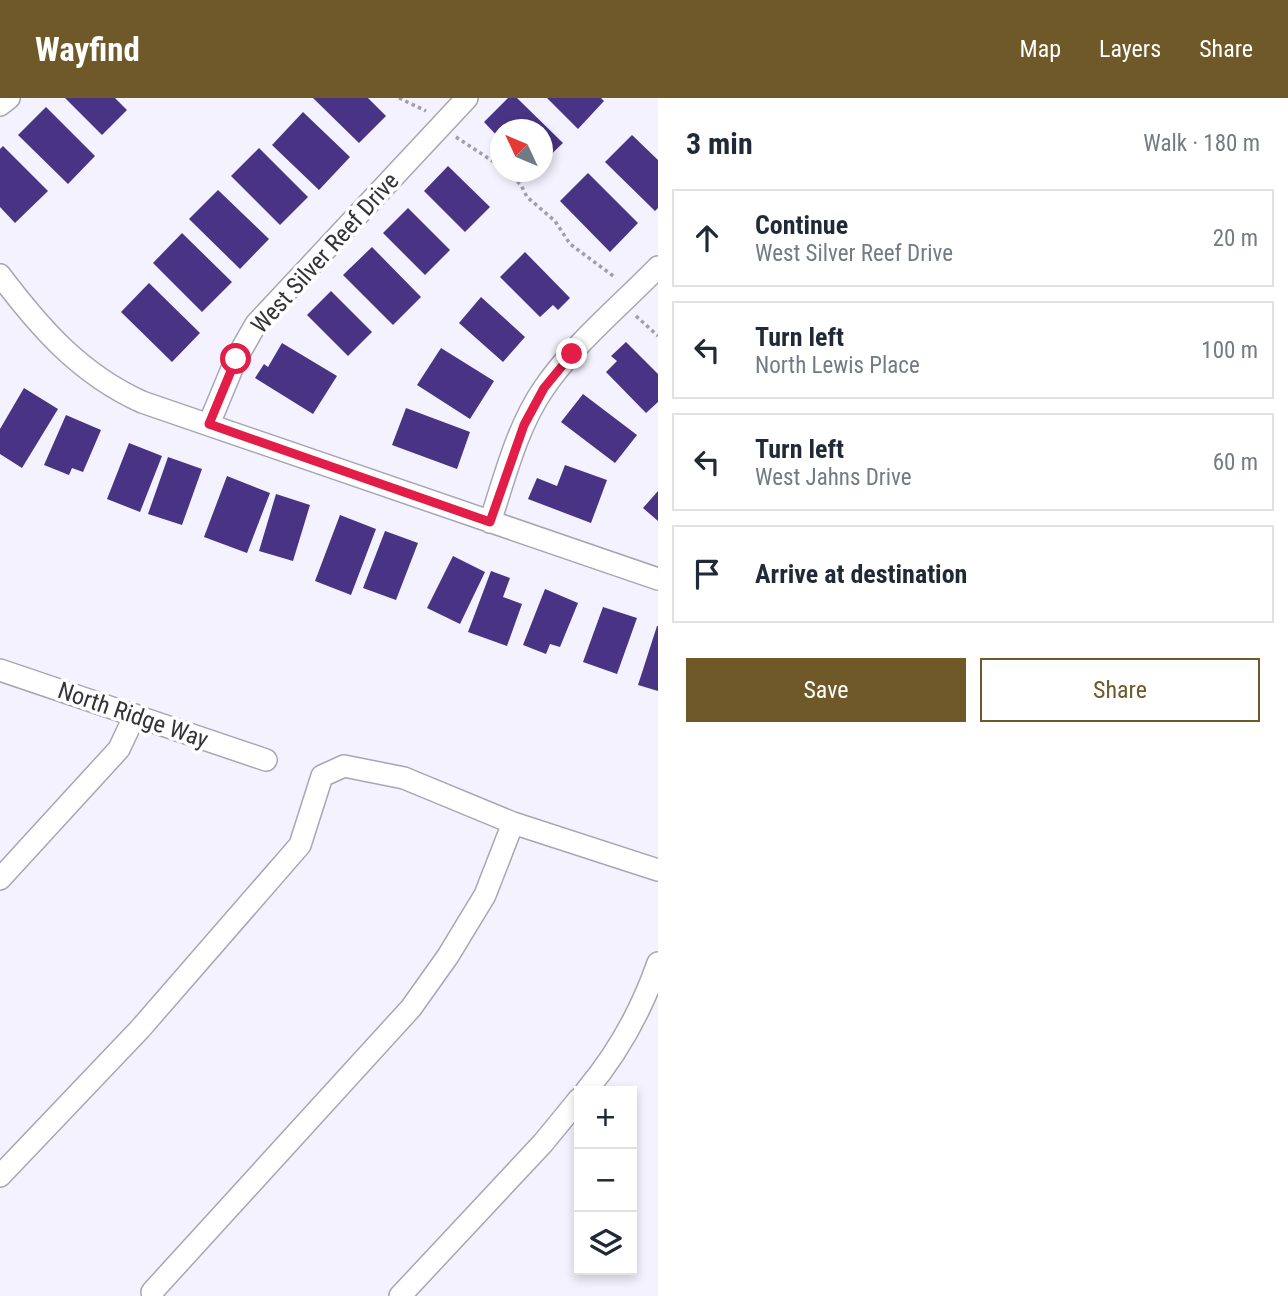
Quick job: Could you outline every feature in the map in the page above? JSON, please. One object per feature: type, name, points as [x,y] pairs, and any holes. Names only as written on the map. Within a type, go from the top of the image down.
[{"type":"street","points":[[0,105],[9,98]]},
{"type":"street","name":"West Silver Reef Drive","points":[[209,424],[236,359],[256,324],[467,98]]},
{"type":"street","points":[[490,522],[524,425],[544,388],[658,267]]},
{"type":"street","points":[[0,275],[34,319],[82,368],[111,388],[142,402],[658,579]]},
{"type":"street","name":"North Ridge Way","points":[[0,670],[266,760]]},
{"type":"street","points":[[0,879],[119,749],[135,715]]},
{"type":"street","points":[[0,1176],[140,1028],[300,845],[322,776],[344,766],[404,778],[513,822],[658,870]]},
{"type":"street","points":[[153,1295],[411,1008],[448,956],[485,895],[513,822]]},
{"type":"street","points":[[590,1086],[609,1064],[649,988],[658,963]]},
{"type":"street","points":[[400,1296],[543,1143],[574,1106]]},
{"type":"path","points":[[518,182],[527,197],[555,220],[570,244],[621,283],[636,316],[658,336]]},
{"type":"building","points":[[65,98],[115,98],[127,110],[102,135]]},
{"type":"building","points":[[313,98],[368,98],[386,116],[359,143]]},
{"type":"building","points":[[508,98],[517,98],[538,119],[490,119],[490,128],[484,122]]},
{"type":"building","points":[[547,98],[601,98],[604,101],[578,129]]},
{"type":"building","points":[[46,107],[95,156],[68,184],[18,135]]},
{"type":"building","points":[[303,112],[350,157],[319,190],[272,145]]},
{"type":"building","points":[[553,133],[563,143],[553,153]]},
{"type":"building","points":[[632,135],[658,160],[658,208],[655,211],[605,162]]},
{"type":"building","points":[[3,146],[48,191],[15,223],[0,207],[0,149]]},
{"type":"building","points":[[259,148],[308,197],[280,225],[231,176]]},
{"type":"building","points":[[448,166],[490,207],[465,232],[424,191]]},
{"type":"building","points":[[588,173],[638,223],[610,252],[560,201]]},
{"type":"building","points":[[218,190],[269,239],[240,269],[189,219]]},
{"type":"building","points":[[408,208],[450,250],[425,275],[383,233]]},
{"type":"building","points":[[182,233],[232,282],[202,312],[153,263]]},
{"type":"building","points":[[372,247],[421,297],[393,325],[343,275]]},
{"type":"building","points":[[525,252],[570,298],[558,310],[553,305],[540,317],[500,277]]},
{"type":"building","points":[[149,283],[200,333],[172,362],[121,312]]},
{"type":"building","points":[[331,291],[372,332],[348,356],[307,315]]},
{"type":"building","points":[[481,297],[525,337],[503,362],[459,323]]},
{"type":"building","points":[[626,342],[658,374],[658,402],[646,413],[606,372],[617,361],[611,356]]},
{"type":"building","points":[[282,343],[337,376],[313,414],[255,378],[264,364],[268,367]]},
{"type":"building","points":[[441,348],[494,381],[470,419],[417,385]]},
{"type":"building","points":[[24,388],[58,409],[22,468],[0,454],[0,429]]},
{"type":"building","points":[[583,394],[637,435],[615,463],[561,422]]},
{"type":"building","points":[[406,408],[470,432],[457,469],[392,445]]},
{"type":"building","points":[[66,415],[101,430],[83,472],[72,468],[69,475],[44,465]]},
{"type":"building","points":[[129,443],[162,456],[140,512],[107,499]]},
{"type":"building","points":[[168,457],[202,469],[182,525],[148,514]]},
{"type":"building","points":[[565,465],[607,480],[591,523],[528,499],[537,478],[557,486]]},
{"type":"building","points":[[227,476],[270,493],[247,553],[204,537]]},
{"type":"building","points":[[658,491],[658,521],[643,508]]},
{"type":"building","points":[[276,494],[310,505],[293,561],[259,551]]},
{"type":"building","points":[[340,515],[376,529],[351,595],[315,581]]},
{"type":"building","points":[[385,531],[418,543],[396,600],[363,588]]},
{"type":"building","points":[[453,556],[485,572],[460,624],[427,608]]},
{"type":"building","points":[[491,571],[510,578],[503,597],[522,604],[507,646],[468,632]]},
{"type":"building","points":[[545,589],[578,603],[560,647],[550,644],[546,654],[523,645]]},
{"type":"building","points":[[603,607],[637,618],[617,674],[583,662]]},
{"type":"building","points":[[658,626],[658,691],[638,685]]},
{"type":"route","points":[[236,359],[209,424],[490,522],[524,425],[544,388],[572,354]]}]
